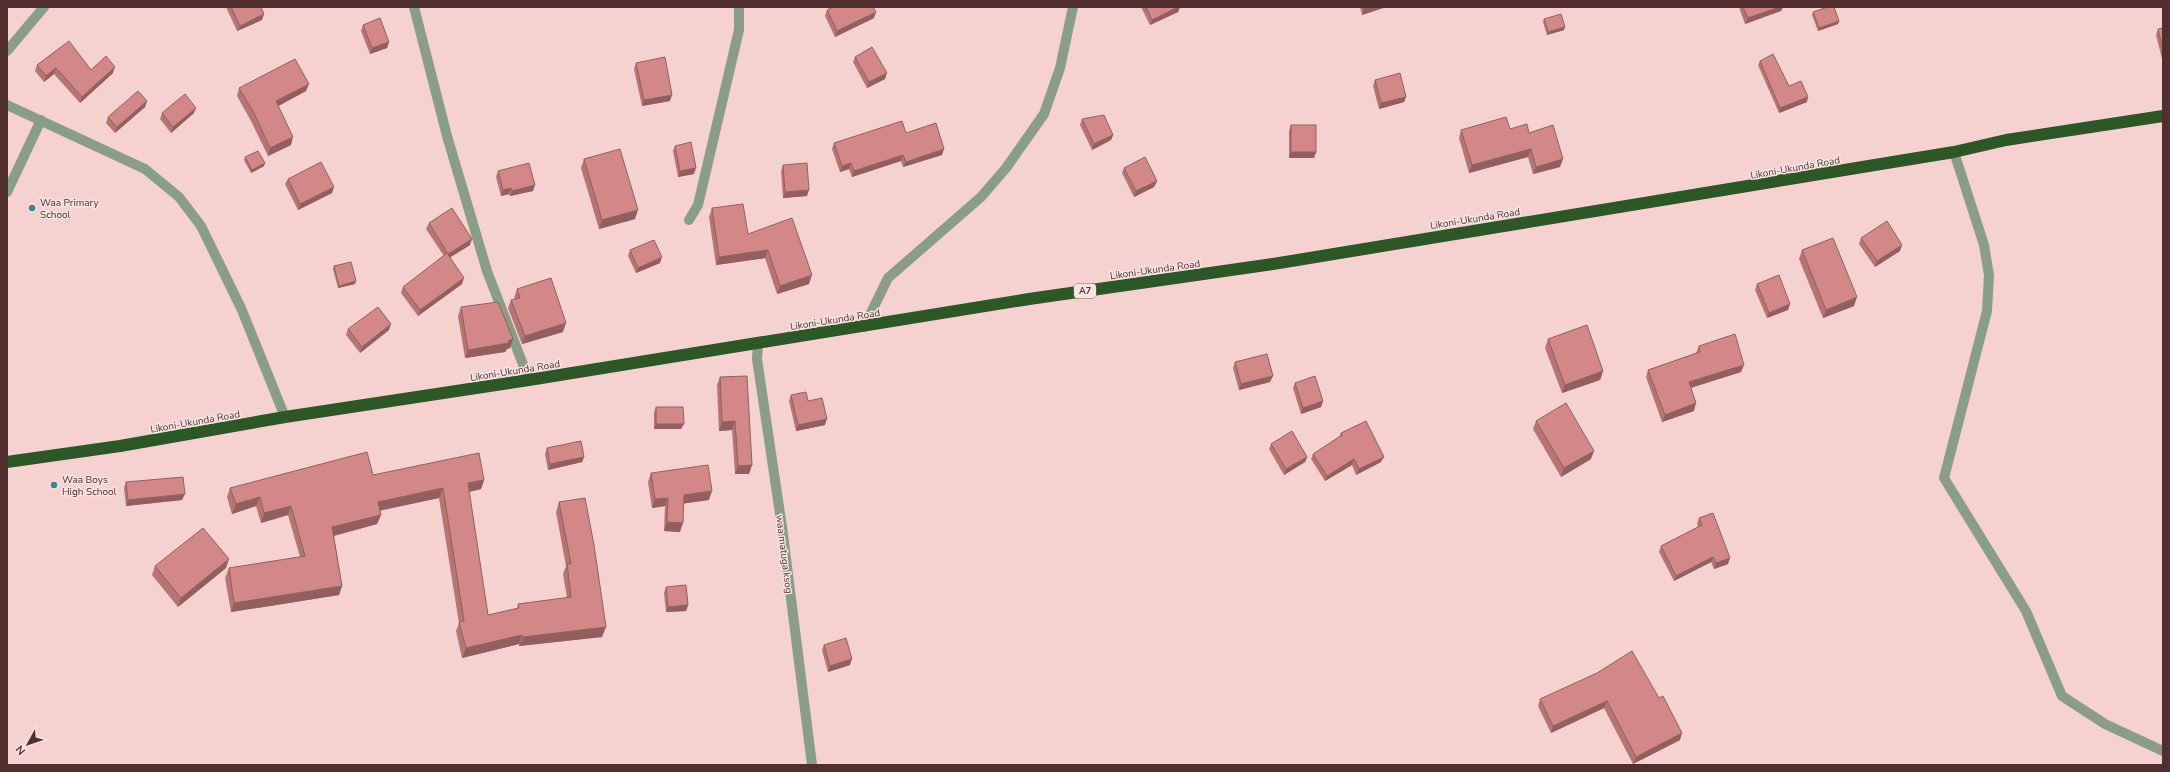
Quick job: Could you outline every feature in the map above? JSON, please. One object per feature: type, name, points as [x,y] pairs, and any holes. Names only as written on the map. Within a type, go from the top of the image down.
[{"type":"highway","name":"Likoni-Ukunda Road","points":[[7,462],[120,446],[285,417],[529,380],[758,342],[864,327],[1029,299],[1273,264],[1954,152],[2006,140],[2163,116]]},
{"type":"street","points":[[7,51],[44,7]]},
{"type":"street","points":[[414,7],[448,136],[487,271],[529,380]]},
{"type":"street","points":[[689,220],[698,205],[739,30],[739,7]]},
{"type":"street","points":[[864,327],[888,278],[981,197],[1006,168],[1044,114],[1060,68],[1073,7]]},
{"type":"street","points":[[7,105],[144,169],[179,197],[201,226],[238,302],[285,417]]},
{"type":"street","points":[[7,192],[41,120]]},
{"type":"street","points":[[1954,152],[1984,245],[1989,275],[1987,311],[1944,478],[2026,610],[2062,696],[2105,724],[2163,751]]},
{"type":"street","name":"waa matuga ksog","points":[[758,342],[757,359],[782,527],[812,765]]},
{"type":"building","points":[[231,7],[261,7],[264,14],[240,26]]},
{"type":"building","points":[[833,7],[873,7],[876,12],[837,31],[827,10]]},
{"type":"building","points":[[1146,7],[1178,7],[1152,20]]},
{"type":"building","points":[[1743,7],[1779,7],[1748,18]]},
{"type":"building","points":[[1828,7],[1834,7],[1839,21],[1819,28],[1813,12]]},
{"type":"building","points":[[1561,14],[1565,27],[1548,32],[1544,19]]},
{"type":"building","points":[[380,18],[389,42],[372,48],[363,25]]},
{"type":"building","points":[[2163,28],[2163,50],[2158,29]]},
{"type":"building","points":[[69,41],[91,70],[106,56],[115,67],[82,97],[56,68],[46,76],[37,65]]},
{"type":"building","points":[[872,47],[887,73],[869,82],[855,57]]},
{"type":"building","points":[[1773,54],[1789,86],[1801,81],[1808,97],[1780,108],[1760,61]]},
{"type":"building","points":[[665,57],[672,95],[644,100],[636,63]]},
{"type":"building","points":[[295,59],[309,84],[276,101],[293,137],[270,148],[254,113],[239,88]]},
{"type":"building","points":[[1400,73],[1406,97],[1381,103],[1375,80]]},
{"type":"building","points":[[138,91],[147,101],[117,127],[108,117]]},
{"type":"building","points":[[185,94],[196,108],[173,127],[162,113]]},
{"type":"building","points":[[1104,115],[1113,135],[1094,144],[1082,119]]},
{"type":"building","points":[[1506,117],[1510,129],[1527,124],[1529,133],[1553,125],[1563,159],[1536,167],[1531,149],[1472,165],[1461,130]]},
{"type":"building","points":[[902,121],[906,133],[936,123],[944,149],[906,162],[903,155],[854,171],[851,163],[842,166],[834,143]]},
{"type":"building","points":[[1291,125],[1316,125],[1316,152],[1291,152]]},
{"type":"building","points":[[691,142],[696,168],[680,171],[675,146]]},
{"type":"building","points":[[620,149],[638,210],[602,220],[584,159]]},
{"type":"building","points":[[258,151],[265,163],[252,170],[245,157]]},
{"type":"building","points":[[1145,157],[1157,181],[1136,191],[1124,168]]},
{"type":"building","points":[[321,162],[334,187],[300,204],[288,179]]},
{"type":"building","points":[[529,163],[535,185],[512,191],[511,188],[503,190],[498,171]]},
{"type":"building","points":[[807,163],[809,190],[785,192],[783,165]]},
{"type":"building","points":[[743,204],[748,234],[792,218],[812,275],[780,286],[768,250],[719,257],[712,208]]},
{"type":"building","points":[[452,208],[472,239],[448,254],[429,223]]},
{"type":"building","points":[[1887,221],[1902,245],[1877,261],[1861,238]]},
{"type":"building","points":[[1833,238],[1857,297],[1826,310],[1802,250]]},
{"type":"building","points":[[654,240],[662,257],[638,268],[630,250]]},
{"type":"building","points":[[447,253],[464,278],[420,310],[403,287]]},
{"type":"building","points":[[351,262],[356,281],[339,286],[334,266]]},
{"type":"building","points":[[1779,275],[1790,304],[1769,313],[1757,284]]},
{"type":"building","points":[[551,278],[566,323],[525,336],[511,300],[520,298],[517,289]]},
{"type":"building","points":[[498,302],[513,339],[508,341],[509,343],[468,350],[461,307]]},
{"type":"building","points":[[378,307],[391,324],[362,347],[348,329]]},
{"type":"building","points":[[1587,325],[1603,371],[1565,385],[1548,339]]},
{"type":"building","points":[[1735,334],[1744,365],[1689,382],[1696,403],[1665,415],[1648,370],[1700,352],[1699,346]]},
{"type":"building","points":[[1267,354],[1273,376],[1241,384],[1235,362]]},
{"type":"building","points":[[747,376],[752,465],[738,466],[735,421],[722,422],[720,377]]},
{"type":"building","points":[[1315,376],[1323,401],[1303,408],[1295,383]]},
{"type":"building","points":[[806,392],[808,401],[822,398],[827,419],[798,425],[791,395]]},
{"type":"building","points":[[1566,403],[1594,451],[1564,468],[1536,421]]},
{"type":"building","points":[[656,407],[683,407],[684,424],[656,424]]},
{"type":"building","points":[[1366,421],[1384,457],[1359,469],[1354,459],[1327,476],[1313,454],[1342,435],[1341,433]]},
{"type":"building","points":[[1292,431],[1307,457],[1286,469],[1271,444]]},
{"type":"building","points":[[581,441],[584,457],[550,464],[547,448]]},
{"type":"building","points":[[367,452],[373,475],[479,453],[484,480],[468,483],[488,615],[519,608],[518,604],[571,597],[567,564],[571,564],[559,502],[585,498],[594,545],[606,627],[523,637],[522,635],[466,648],[459,622],[464,621],[443,488],[378,502],[381,515],[332,527],[342,586],[234,603],[229,568],[305,556],[291,506],[264,513],[260,497],[236,504],[230,488]]},
{"type":"building","points":[[708,465],[712,491],[684,495],[683,523],[667,522],[668,498],[655,499],[651,473]]},
{"type":"building","points":[[183,477],[185,494],[128,500],[126,482]]},
{"type":"building","points":[[1713,513],[1730,558],[1716,563],[1713,557],[1676,576],[1661,546],[1702,525],[1699,518]]},
{"type":"building","points":[[203,528],[229,559],[181,598],[155,566]]},
{"type":"building","points":[[686,585],[688,605],[668,607],[666,587]]},
{"type":"building","points":[[846,638],[852,659],[830,666],[824,645]]},
{"type":"building","points":[[1632,651],[1659,698],[1663,696],[1682,733],[1636,757],[1607,701],[1553,726],[1540,699],[1597,673]]},
{"type":"place","name":"Waa Primary School","points":[[32,208]]},
{"type":"place","name":"Waa Boys High School","points":[[54,485]]}]
